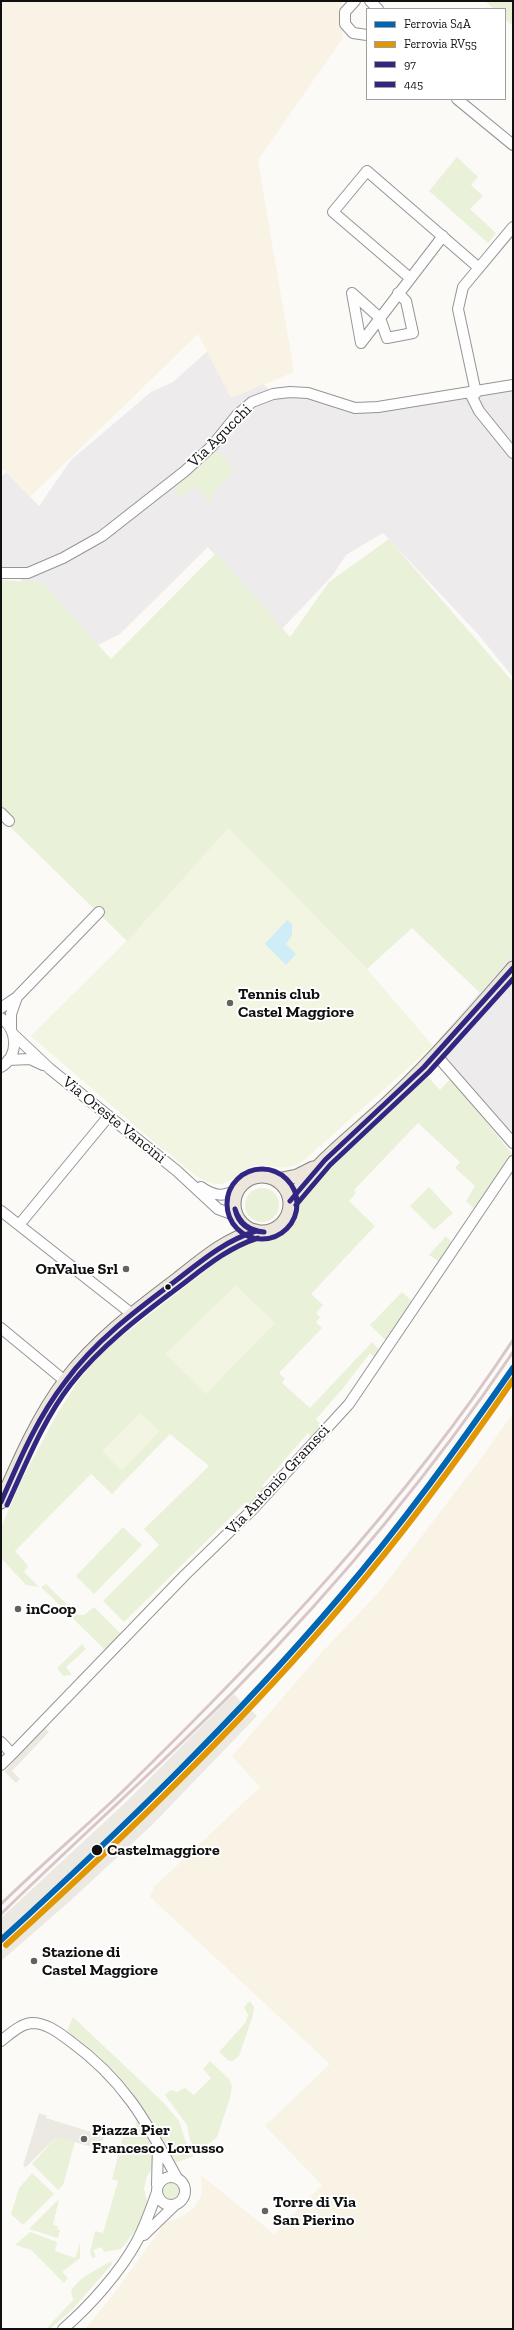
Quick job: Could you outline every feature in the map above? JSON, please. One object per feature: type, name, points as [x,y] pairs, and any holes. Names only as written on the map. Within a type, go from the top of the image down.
[{"type":"main road","points":[[290,1202],[299,1187],[322,1164],[437,1056],[513,968]]},
{"type":"main road","points":[[221,1246],[238,1226],[234,1199],[238,1188],[249,1178],[263,1176],[277,1180],[297,1176],[322,1164]]},
{"type":"main road","points":[[1,1502],[28,1445],[65,1381],[96,1345],[132,1314],[221,1246],[244,1234],[268,1231],[278,1227],[289,1213],[290,1202],[286,1190],[277,1180]]},
{"type":"main road","points":[[238,1219],[256,1232]]},
{"type":"street","points":[[355,1],[345,12],[345,24],[353,33],[366,35]]},
{"type":"street","points":[[458,100],[513,145]]},
{"type":"street","points":[[410,278],[333,212],[366,171],[479,268]]},
{"type":"street","points":[[513,227],[463,287],[458,309],[473,393],[479,411],[513,453]]},
{"type":"street","points":[[398,294],[406,301],[413,333],[387,338],[380,318],[398,294],[410,278],[443,236]]},
{"type":"street","name":"Via Agucchi","points":[[1,574],[28,573],[63,558],[102,536],[185,471],[212,446],[237,415],[252,402],[273,394],[290,392],[308,394],[355,408],[378,407],[473,393],[513,385]]},
{"type":"street","points":[[1,813],[9,820]]},
{"type":"street","points":[[1,1008],[17,997],[99,912]]},
{"type":"street","points":[[5,1063],[14,1047],[11,1014],[17,997]]},
{"type":"street","name":"Via Oreste Vancini","points":[[1,1018],[50,1069],[177,1171],[211,1194],[225,1195],[238,1188]]},
{"type":"street","points":[[437,1056],[513,1143]]},
{"type":"street","name":"Via Oreste Vancini","points":[[5,1063],[30,1059],[50,1069]]},
{"type":"street","points":[[19,1225],[108,1117]]},
{"type":"street","name":"Via Antonio Gramsci","points":[[1,1765],[186,1575],[253,1509],[349,1404],[513,1161]]},
{"type":"street","name":"Via Oreste Vancini","points":[[177,1171],[218,1209],[238,1219]]},
{"type":"street","points":[[1,1210],[132,1314]]},
{"type":"street","points":[[1,1328],[65,1381]]},
{"type":"street","points":[[1,1742],[12,1754]]},
{"type":"street","points":[[1,2041],[16,2029],[31,2023],[53,2029],[86,2053],[108,2073],[128,2095],[157,2141],[177,2178],[184,2185],[184,2194],[176,2204],[137,2242],[97,2294],[63,2329]]},
{"type":"street","points":[[137,2242],[157,2189],[159,2150],[157,2141]]},
{"type":"street","points":[[157,2189],[168,2177],[177,2178]]},
{"type":"street","points":[[157,2189],[163,2203],[176,2204]]},
{"type":"shaded area","points":[[1,1],[342,1],[343,38],[258,160],[294,372],[231,398],[198,334],[30,497],[1,467]]},
{"type":"shaded area","points":[[221,339],[269,390],[373,408],[513,382],[513,677],[477,633],[383,533],[346,555],[333,575],[280,631],[208,547],[120,634],[86,651],[34,589],[18,578],[1,579],[1,477],[6,472],[39,506],[71,460],[151,392],[173,382]]},
{"type":"shaded area","points":[[513,954],[513,1138],[433,1046]]},
{"type":"shaded area","points":[[513,1413],[513,2329],[85,2329],[110,2299],[165,2223],[179,2218],[194,2208],[202,2194],[201,2175],[274,2234],[322,2185],[265,2126],[330,2064],[150,1897],[154,1887],[260,1787],[232,1756],[323,1651],[380,1591],[482,1457]]},
{"type":"shaded area","points":[[234,1694],[241,1702],[165,1782],[96,1850],[1,1936],[1,1918],[128,1800]]},
{"type":"shaded area","points":[[250,1709],[257,1716],[153,1824],[69,1902],[1,1961],[1,1951],[140,1822]]},
{"type":"shaded area","points":[[44,1727],[49,1732],[12,1771],[20,1779],[16,1783],[5,1772],[21,1751]]},
{"type":"shaded area","name":"Piazza Pier Francesco Lorusso","points":[[39,2113],[47,2116],[46,2118],[104,2136],[100,2149],[56,2137],[26,2167],[23,2166]]},
{"type":"green space","points":[[485,1],[513,1],[513,26],[506,20],[506,8],[493,8]]},
{"type":"green space","points":[[457,157],[478,177],[471,185],[483,196],[470,209],[496,233],[488,243],[429,191]]},
{"type":"green space","points":[[215,451],[220,452],[234,471],[213,492],[211,501],[208,501],[195,485],[181,497],[176,489],[177,486]]},
{"type":"green space","points":[[389,539],[513,682],[513,954],[480,993],[412,928],[367,969],[228,828],[164,1150],[31,1036],[127,941],[1,818],[1,580],[42,582],[111,659],[216,553],[290,637],[329,582]]},
{"type":"green space","name":"Tennis club Castel Maggiore","points":[[228,828],[367,969],[433,1046],[303,1161],[296,1165],[284,1168],[262,1165],[255,1166],[245,1170],[229,1181],[215,1184],[207,1182],[191,1172],[31,1036],[127,941]]},
{"type":"green space","points":[[427,1076],[440,1090],[451,1078],[512,1154],[475,1210],[466,1201],[475,1186],[455,1168],[460,1162],[418,1123],[354,1190],[356,1193],[349,1201],[375,1226],[311,1294],[323,1305],[316,1313],[320,1317],[316,1322],[322,1328],[279,1373],[285,1379],[282,1383],[310,1408],[372,1342],[378,1348],[378,1354],[375,1358],[370,1353],[344,1387],[316,1419],[321,1425],[311,1437],[308,1433],[262,1486],[266,1489],[251,1505],[246,1502],[124,1622],[103,1601],[159,1545],[144,1529],[209,1466],[170,1434],[112,1494],[91,1474],[15,1551],[28,1566],[24,1572],[39,1587],[26,1585],[1,1558],[1,1528],[19,1485],[57,1414],[79,1380],[104,1350],[209,1268],[209,1262],[242,1240],[267,1239],[285,1229],[292,1220],[298,1196],[306,1183],[331,1164]]},
{"type":"green space","points":[[429,1187],[453,1213],[434,1230],[410,1206]]},
{"type":"green space","points":[[265,1188],[274,1193],[278,1198],[278,1212],[274,1217],[269,1221],[259,1222],[255,1221],[246,1212],[245,1202],[246,1198],[255,1189]]},
{"type":"green space","points":[[446,1236],[453,1243],[440,1262],[429,1255]]},
{"type":"green space","points":[[236,1285],[275,1323],[206,1394],[165,1354]]},
{"type":"green space","points":[[402,1292],[413,1302],[386,1341],[370,1325]]},
{"type":"green space","points":[[140,1413],[160,1431],[122,1471],[102,1451]]},
{"type":"green space","points":[[123,1527],[142,1545],[94,1594],[76,1576]]},
{"type":"green space","points":[[46,1584],[78,1615],[84,1615],[94,1607],[122,1635],[106,1651],[41,1587]]},
{"type":"green space","points":[[82,1644],[86,1649],[66,1667],[72,1675],[63,1676],[57,1668]]},
{"type":"green space","points":[[250,2001],[254,2007],[253,2015],[239,2056],[233,2061],[229,2061],[219,2052],[246,2022],[248,2015],[244,2007]]},
{"type":"green space","points":[[73,2017],[164,2103],[179,2121],[187,2146],[194,2156],[175,2163],[151,2121],[124,2082],[97,2054],[67,2031]]},
{"type":"green space","points":[[210,2061],[229,2079],[232,2086],[230,2098],[217,2137],[198,2153],[190,2140],[187,2125],[165,2095],[170,2090],[177,2092],[185,2088],[194,2095],[211,2078],[203,2069]]},
{"type":"green space","points":[[137,2121],[154,2150],[153,2168],[147,2176],[144,2188],[147,2202],[141,2223],[121,2249],[104,2252],[102,2247],[93,2250],[96,2257],[92,2258],[90,2252],[95,2231],[103,2233],[118,2181],[112,2179],[125,2129],[130,2134],[138,2129],[135,2122]]},
{"type":"green space","points":[[56,2137],[75,2142],[63,2185],[58,2190],[32,2164]]},
{"type":"green space","points":[[32,2173],[54,2194],[23,2225],[11,2214],[19,2188]]},
{"type":"green space","points":[[167,2182],[175,2182],[180,2187],[178,2198],[175,2200],[167,2200],[162,2195],[162,2187]]},
{"type":"green space","points":[[59,2199],[53,2225],[58,2226],[57,2229],[60,2230],[58,2238],[29,2229]]},
{"type":"green space","points":[[30,2232],[57,2242],[55,2251],[75,2258],[80,2243],[80,2258],[62,2272],[68,2278],[64,2283],[31,2250],[15,2245]]},
{"type":"green space","points":[[111,2261],[112,2264],[72,2310],[50,2329],[46,2329],[73,2300],[71,2290],[82,2278]]},
{"type":"water","points":[[287,920],[292,924],[292,935],[286,944],[296,954],[286,965],[265,944]]},
{"type":"railway","points":[[1,1904],[122,1792],[228,1686],[330,1576],[426,1461],[470,1402],[513,1340]]},
{"type":"railway","points":[[1,1914],[207,1718],[274,1650],[347,1568],[417,1484],[450,1441],[513,1352]]},
{"type":"rail line","name":"S4A","points":[[1,1940],[132,1817],[258,1689],[338,1599],[407,1515],[513,1368]]},
{"type":"rail line","name":"RV55","points":[[6,1945],[138,1821],[264,1693],[344,1603],[410,1522],[513,1380]]},
{"type":"transit line","name":"97","points":[[290,1201],[325,1160],[424,1067],[513,968]]},
{"type":"transit line","name":"445","points":[[296,1205],[330,1165],[429,1072],[513,979]]},
{"type":"transit line","name":"445","points":[[262,1169],[275,1172],[287,1179],[294,1191],[297,1204],[294,1217],[287,1229],[275,1236],[262,1239],[249,1236],[237,1229],[230,1217],[227,1204],[230,1191],[237,1179],[249,1172],[262,1169]]},
{"type":"transit line","name":"97","points":[[235,1209],[242,1222],[254,1230],[264,1232]]},
{"type":"transit line","name":"97","points":[[235,1209],[236,1214],[245,1226],[254,1231],[264,1232]]},
{"type":"transit line","name":"97","points":[[1,1502],[37,1425],[55,1396],[76,1367],[102,1340],[130,1316],[203,1260],[233,1240],[256,1231]]},
{"type":"transit line","name":"445","points":[[7,1505],[43,1427],[71,1384],[95,1357],[136,1320],[207,1266],[236,1247],[258,1238]]},
{"type":"place","name":"Tennis club Castel Maggiore","points":[[230,1003]]},
{"type":"place","name":"OnValue Srl","points":[[126,1269]]},
{"type":"place","name":"inCoop","points":[[18,1609]]},
{"type":"place","name":"Castelmaggiore","points":[[97,1850]]},
{"type":"place","name":"Stazione di Castel Maggiore","points":[[34,1961]]},
{"type":"place","name":"Piazza Pier Francesco Lorusso","points":[[84,2139]]},
{"type":"place","name":"Torre di Via San Pierino","points":[[265,2211]]}]
